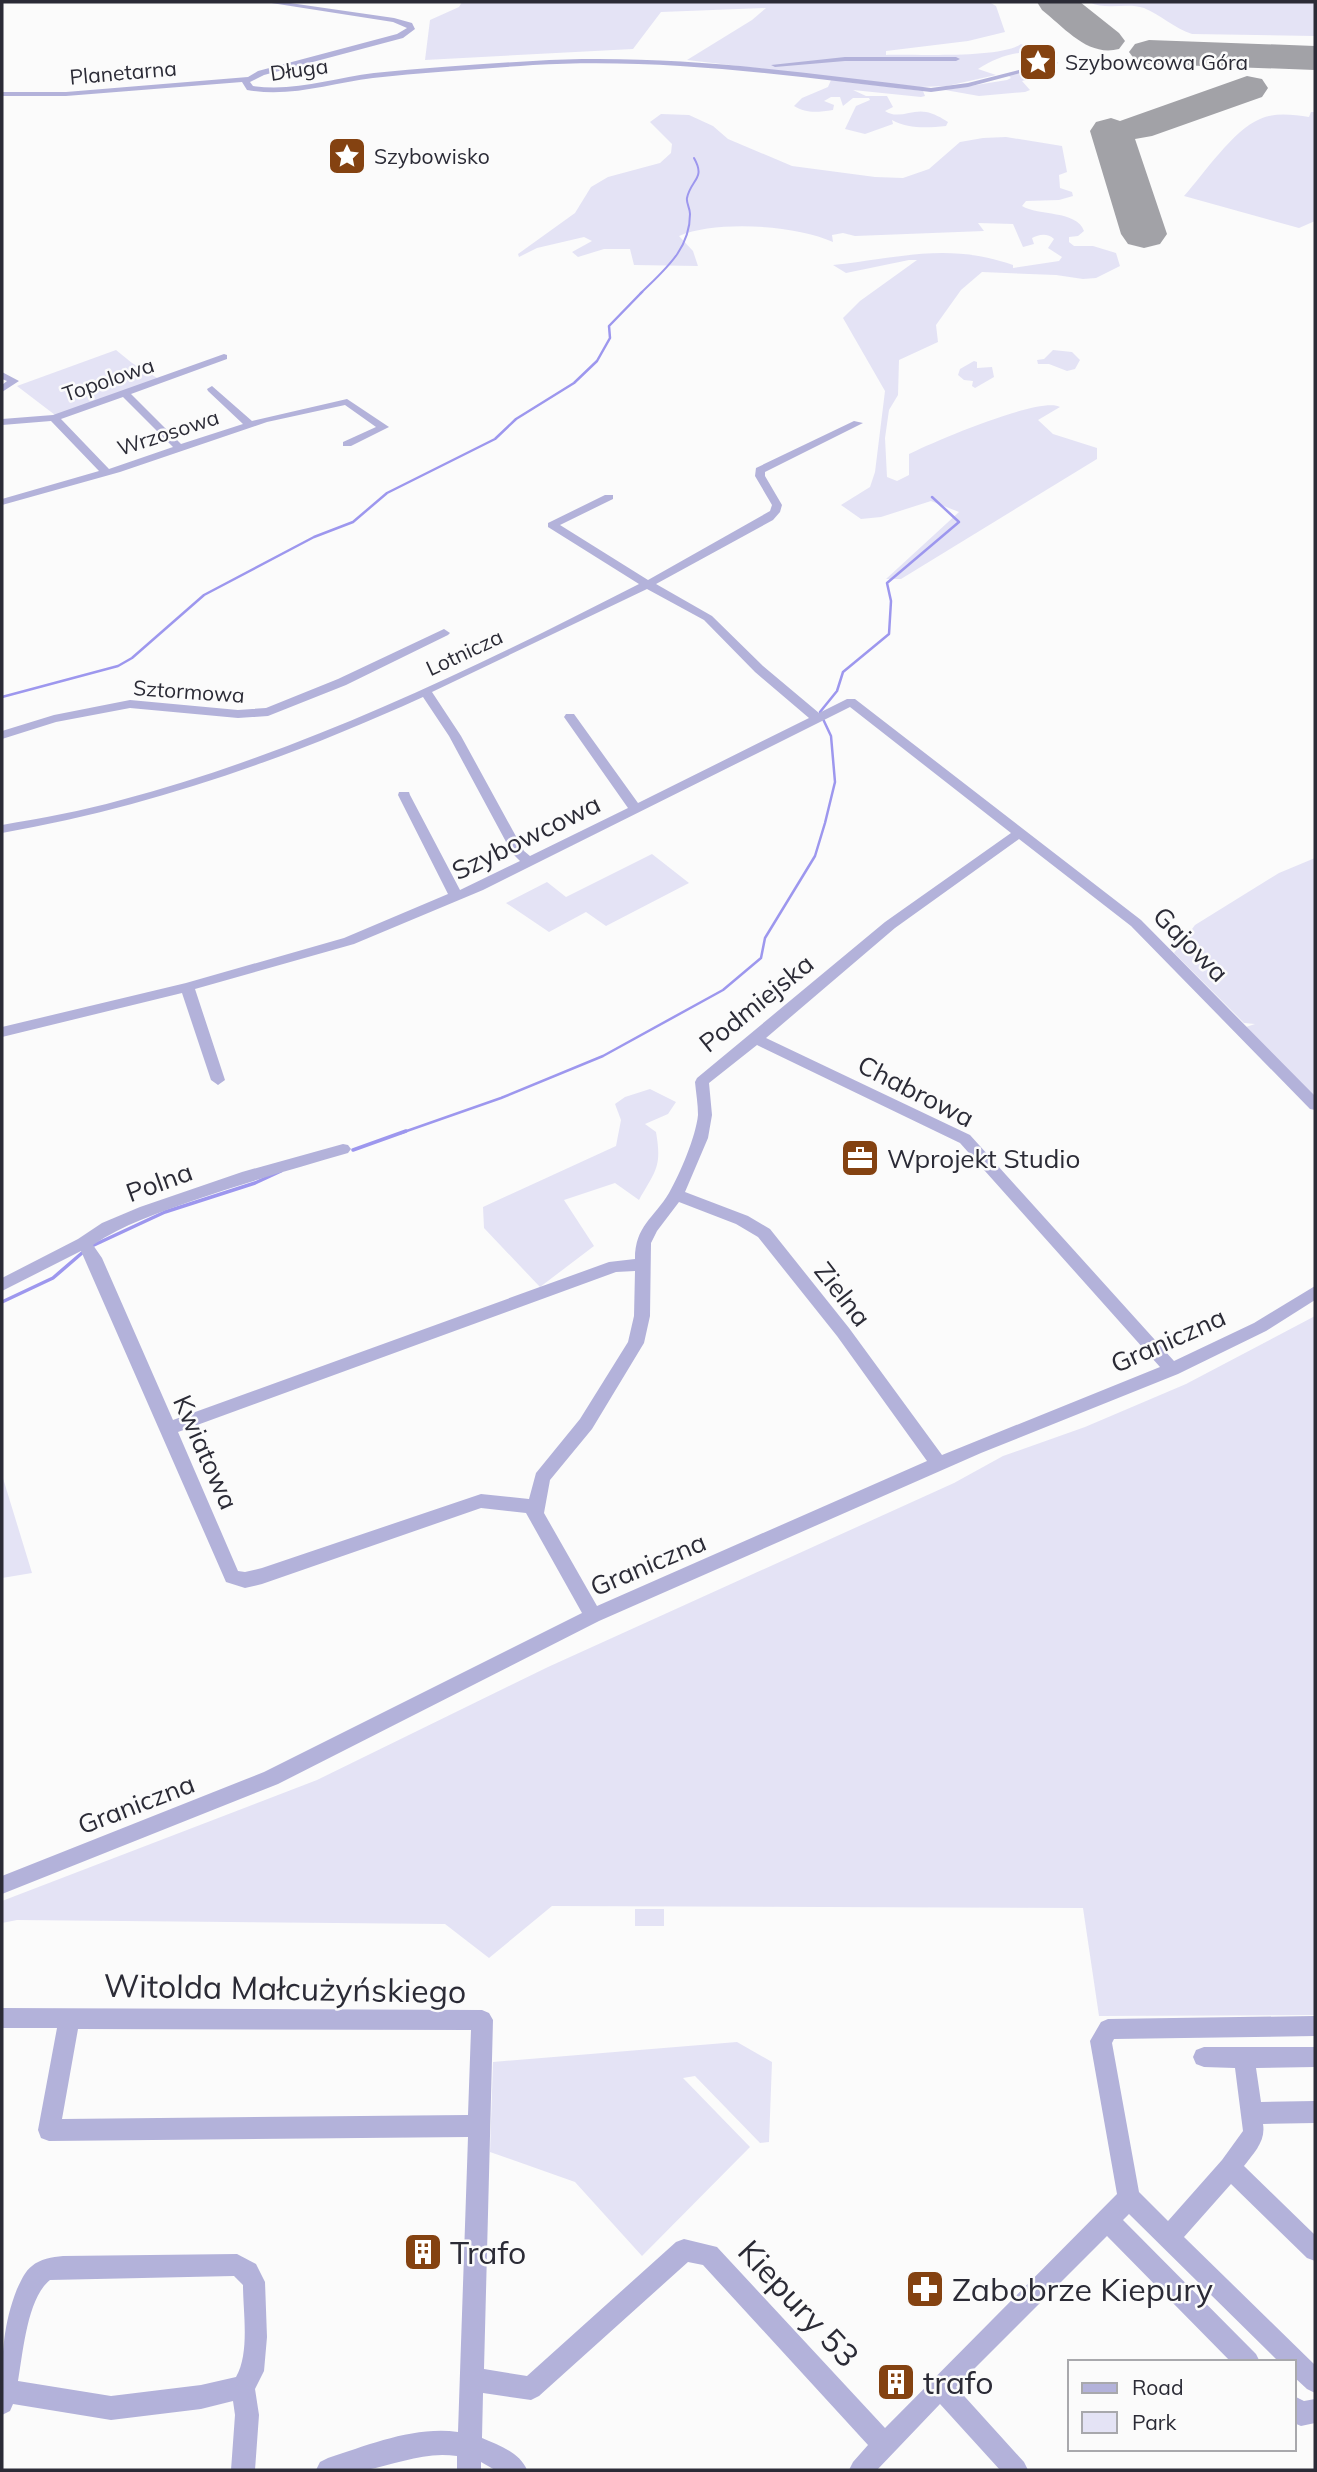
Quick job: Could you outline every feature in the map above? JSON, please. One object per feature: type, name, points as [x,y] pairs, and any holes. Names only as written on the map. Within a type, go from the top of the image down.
[{"type":"street","name":"Długa","points":[[269,2],[394,20],[409,25],[411,29],[400,36],[248,79],[246,84],[253,89],[277,92],[372,76],[534,63],[620,60],[741,68]]},
{"type":"street","points":[[741,68],[845,59],[956,59]]},
{"type":"street","points":[[741,68],[931,90],[968,85],[1054,63]]},
{"type":"street","name":"Planetarna","points":[[2,94],[66,94],[248,79]]},
{"type":"street","name":"Topolowa","points":[[2,421],[54,418],[126,395],[224,357]]},
{"type":"street","points":[[2,375],[14,381],[2,388]]},
{"type":"street","points":[[212,389],[250,425]]},
{"type":"street","points":[[126,395],[178,447]]},
{"type":"street","name":"Wrzosowa","points":[[2,502],[106,472],[278,416],[347,402],[384,427],[347,444]]},
{"type":"street","points":[[54,418],[106,472]]},
{"type":"street","name":"Lotnicza","points":[[2,829],[200,782],[308,743],[649,585],[775,512],[777,505],[760,476],[760,470],[858,423]]},
{"type":"street","points":[[609,497],[552,525],[708,618],[759,669],[818,719]]},
{"type":"street","name":"Sztormowa","points":[[2,735],[54,719],[130,704],[238,714],[268,712],[342,682],[444,634]]},
{"type":"street","points":[[425,691],[455,736],[519,853],[529,862]]},
{"type":"street","name":"Szybowcowa","points":[[2,1032],[187,988],[349,941],[529,862],[851,702],[1019,833]]},
{"type":"street","points":[[570,717],[632,805],[637,808]]},
{"type":"street","points":[[404,795],[456,896]]},
{"type":"street","name":"Podmiejska","points":[[536,1507],[542,1478],[586,1424],[636,1342],[642,1316],[643,1243],[676,1195],[700,1138],[705,1115],[702,1082],[710,1072],[758,1040],[771,1025],[890,925],[1019,833]]},
{"type":"street","name":"Gajowa","points":[[1019,833],[1145,931],[1315,1105]]},
{"type":"street","points":[[187,988],[218,1080]]},
{"type":"street","name":"Chabrowa","points":[[758,1040],[965,1139],[1172,1369]]},
{"type":"street","name":"Polna","points":[[2,1284],[84,1243],[108,1227],[146,1211],[247,1176],[342,1149]]},
{"type":"street","name":"Zielna","points":[[676,1195],[742,1220],[764,1233],[843,1332],[938,1463]]},
{"type":"street","name":"Kwiatowa","points":[[84,1243],[94,1258],[232,1577],[245,1580],[262,1576],[481,1501],[536,1507]]},
{"type":"street","points":[[168,1429],[615,1266],[642,1265]]},
{"type":"street","name":"Graniczna","points":[[2,1885],[271,1778],[593,1616],[938,1463],[1172,1369],[1259,1327],[1315,1292]]},
{"type":"street","points":[[536,1507],[535,1513],[593,1616]]},
{"type":"street","name":"Witolda Małcużyńskiego","points":[[2,2018],[482,2020],[469,2470]]},
{"type":"street","points":[[69,2018],[49,2130],[478,2126]]},
{"type":"street","points":[[1293,2360],[1129,2198],[1101,2041],[1108,2029],[1315,2026]]},
{"type":"street","points":[[1204,2057],[1315,2057]]},
{"type":"street","points":[[1168,2238],[1230,2168],[1254,2134],[1253,2113],[1242,2085],[1244,2058]]},
{"type":"street","points":[[1253,2113],[1315,2112]]},
{"type":"street","points":[[1230,2168],[1315,2250]]},
{"type":"street","points":[[864,2468],[1082,2242],[1108,2221],[1129,2198]]},
{"type":"street","points":[[1108,2221],[1246,2360]]},
{"type":"street","name":"Kiepury 53","points":[[471,2379],[531,2388],[684,2250],[709,2255],[885,2446]]},
{"type":"street","points":[[243,2387],[201,2397],[111,2408],[3,2397],[7,2348],[35,2278],[48,2269],[237,2265],[248,2272],[254,2282],[255,2337],[252,2371],[243,2387],[247,2415],[243,2470]]},
{"type":"street","points":[[1296,2363],[1315,2381]]},
{"type":"street","points":[[941,2387],[1016,2470]]},
{"type":"street","points":[[1296,2410],[1301,2414],[1315,2412]]},
{"type":"street","points":[[328,2470],[421,2444],[446,2441],[470,2444],[499,2455],[514,2470]]},
{"type":"green space","points":[[462,2],[989,2],[996,6],[1005,32],[968,41],[886,51],[886,55],[977,54],[1011,49],[1021,44],[1038,52],[1006,56],[978,69],[996,75],[947,86],[919,87],[687,60],[752,20],[766,8],[661,12],[633,49],[425,60],[430,20],[459,7]]},
{"type":"green space","points":[[1089,2],[1315,2],[1315,36],[1192,34],[1144,8],[1103,6]]},
{"type":"green space","points":[[1025,72],[1042,74],[1022,81],[1030,90],[1025,92],[979,96],[945,90],[1007,80],[1011,78],[1009,76]]},
{"type":"green space","points":[[831,80],[923,91],[925,96],[921,97],[853,90],[866,96],[887,96],[893,107],[885,111],[890,114],[926,112],[948,122],[946,126],[918,127],[892,120],[893,124],[865,134],[845,129],[856,106],[870,100],[869,98],[853,98],[843,106],[840,97],[831,97],[824,101],[834,105],[833,110],[808,111],[794,106],[802,98],[828,87]]},
{"type":"green space","points":[[1311,112],[1315,112],[1315,221],[1299,228],[1184,196],[1229,142],[1250,125],[1272,115],[1309,117]]},
{"type":"green space","points":[[661,114],[689,115],[713,126],[728,139],[792,166],[875,177],[903,178],[929,169],[960,142],[983,138],[1006,137],[1062,146],[1067,172],[1059,175],[1060,188],[1072,192],[1073,196],[1059,200],[1026,201],[1022,206],[1074,220],[1084,231],[1078,236],[1069,237],[1069,242],[1074,246],[1093,246],[1116,253],[1120,266],[1096,278],[1083,279],[1056,275],[982,272],[961,290],[936,325],[938,342],[899,360],[898,395],[889,410],[885,438],[887,477],[897,481],[909,475],[909,454],[922,448],[1010,414],[1049,405],[1060,407],[1038,420],[1053,434],[1097,448],[1097,459],[901,579],[886,579],[959,512],[931,501],[881,517],[861,519],[841,505],[870,487],[875,472],[885,391],[843,318],[860,301],[917,260],[846,273],[833,265],[945,253],[989,258],[1013,265],[1013,268],[1059,261],[1062,257],[1048,248],[1054,239],[1046,235],[1038,236],[1032,238],[1034,244],[1023,247],[1013,224],[978,223],[984,231],[855,236],[843,233],[832,235],[833,242],[778,228],[734,226],[679,236],[693,251],[698,266],[634,265],[630,249],[604,249],[578,257],[572,252],[592,241],[584,237],[537,248],[519,257],[518,254],[575,213],[591,187],[608,177],[660,163],[671,153],[672,144],[650,122]]},
{"type":"green space","points":[[116,350],[159,379],[55,415],[17,386]]},
{"type":"green space","points":[[1053,350],[1072,352],[1080,360],[1075,369],[1067,371],[1049,364],[1038,364],[1037,360],[1044,359]]},
{"type":"green space","points":[[977,362],[977,368],[992,367],[994,377],[975,388],[972,386],[973,381],[964,380],[958,375],[960,369]]},
{"type":"green space","points":[[652,854],[689,883],[606,926],[586,912],[549,932],[506,903],[547,882],[566,897]]},
{"type":"green space","points":[[1315,858],[1315,1099],[1243,1028],[1255,1024],[1244,1023],[1174,953],[1195,925],[1279,873]]},
{"type":"green space","points":[[650,1089],[676,1102],[668,1114],[645,1124],[656,1132],[658,1144],[658,1161],[650,1182],[639,1200],[615,1183],[564,1200],[594,1246],[540,1287],[484,1228],[483,1207],[616,1146],[621,1120],[615,1104],[625,1097]]},
{"type":"green space","points":[[1315,1316],[1315,2015],[1099,2016],[1083,1908],[552,1906],[489,1958],[445,1924],[17,1920],[2,1923],[2,1901],[317,1780],[548,1667],[954,1483],[1003,1456],[1085,1427],[1186,1384]]},
{"type":"green space","points":[[2,1475],[32,1573],[2,1578]]},
{"type":"green space","points":[[635,1909],[664,1909],[664,1926],[635,1926]]},
{"type":"green space","points":[[737,2042],[772,2062],[769,2142],[760,2143],[695,2076],[683,2078],[750,2147],[642,2256],[575,2182],[490,2152],[493,2062]]},
{"type":"waterway","points":[[642,292],[674,258],[686,238],[690,214],[687,198],[699,170],[694,158]]},
{"type":"waterway","points":[[2,697],[118,666],[132,658],[204,595],[314,537],[353,522],[387,493],[495,439],[516,419],[574,383],[597,361],[610,338],[609,326],[642,292]]},
{"type":"waterway","points":[[820,712],[837,691],[843,672],[889,634],[891,601],[887,583],[959,522],[932,497]]},
{"type":"waterway","points":[[401,1133],[501,1098],[603,1056],[723,990],[761,958],[765,938],[815,856],[825,823],[835,782],[831,736],[823,719]]},
{"type":"waterway","points":[[353,1150],[406,1131]]},
{"type":"waterway","points":[[94,1245],[165,1212],[255,1183],[281,1171]]},
{"type":"waterway","points":[[2,1302],[53,1278],[82,1253]]},
{"type":"runway","points":[[1056,2],[1105,41]]},
{"type":"runway","points":[[1149,52],[1315,58]]},
{"type":"runway","points":[[1137,127],[1247,88]]},
{"type":"runway","points":[[1111,131],[1144,234]]},
{"type":"place","name":"Szybowcowa Góra","points":[[1038,62]]},
{"type":"place","name":"Szybowisko","points":[[347,156]]},
{"type":"place","name":"Wprojekt Studio","points":[[860,1158]]},
{"type":"place","name":"Trafo","points":[[423,2252]]},
{"type":"place","name":"Zabobrze Kiepury","points":[[925,2289]]},
{"type":"place","name":"trafo","points":[[896,2382]]}]
